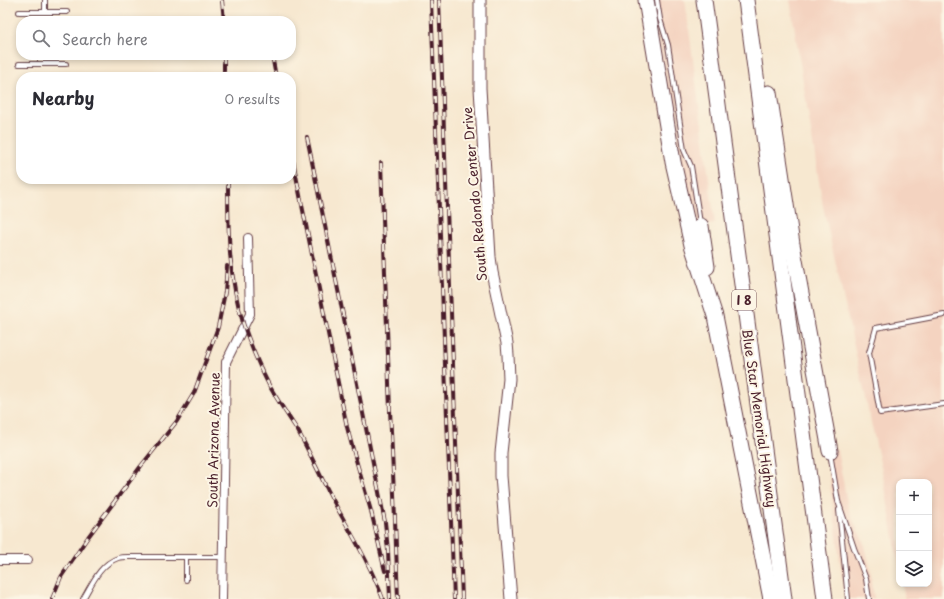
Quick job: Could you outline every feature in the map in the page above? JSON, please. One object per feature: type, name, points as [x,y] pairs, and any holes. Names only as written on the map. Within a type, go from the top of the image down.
[{"type":"highway","points":[[646,0],[673,162],[692,245],[715,316]]},
{"type":"highway","name":"Blue Star Memorial Highway","points":[[704,0],[784,599]]},
{"type":"highway","points":[[746,0],[825,599]]},
{"type":"highway","points":[[752,0],[758,26],[792,244],[830,451]]},
{"type":"highway","points":[[701,226],[715,316],[771,599]]},
{"type":"street","name":"South Redondo Center Drive","points":[[480,0],[480,88],[490,257],[507,342],[508,355],[509,379],[501,453],[501,476],[511,599]]},
{"type":"street","name":"South Arizona Avenue","points":[[222,599],[226,362],[250,314],[248,238]]},
{"type":"street","points":[[0,560],[28,560]]},
{"type":"lane","points":[[44,12],[45,0]]},
{"type":"lane","points":[[657,0],[660,19],[668,45],[684,150],[691,166],[701,226]]},
{"type":"lane","points":[[20,12],[67,12]]},
{"type":"lane","points":[[19,64],[66,64]]},
{"type":"lane","points":[[944,315],[876,328],[869,353],[880,413],[944,404]]},
{"type":"lane","points":[[830,451],[838,501],[848,599]]},
{"type":"lane","points":[[838,501],[866,579],[869,599]]},
{"type":"lane","points":[[186,557],[186,580]]},
{"type":"lane","points":[[83,599],[99,572],[107,564],[118,558],[222,557]]},
{"type":"shaded area","points":[[651,0],[685,0],[715,224],[692,227]]},
{"type":"shaded area","points":[[790,0],[944,0],[944,599],[905,599],[903,587],[932,587],[932,479],[896,479],[896,550],[883,476],[823,206]]},
{"type":"shaded area","points":[[837,450],[848,507],[865,546],[870,567],[874,599],[845,599],[826,451]]},
{"type":"railway","points":[[222,0],[224,16]]},
{"type":"railway","points":[[431,0],[454,599]]},
{"type":"railway","points":[[439,0],[462,599]]},
{"type":"railway","points":[[224,60],[224,72]]},
{"type":"railway","points":[[273,60],[275,72]]},
{"type":"railway","points":[[307,137],[385,522],[390,599]]},
{"type":"railway","points":[[381,163],[398,599]]},
{"type":"railway","points":[[296,176],[347,427],[371,511],[385,571]]},
{"type":"railway","points":[[228,184],[228,217],[232,271],[244,326],[269,385],[298,431],[330,495],[367,563],[383,599]]},
{"type":"railway","points":[[52,599],[61,577],[88,537],[177,421],[194,393],[218,327],[225,292],[227,266]]}]
